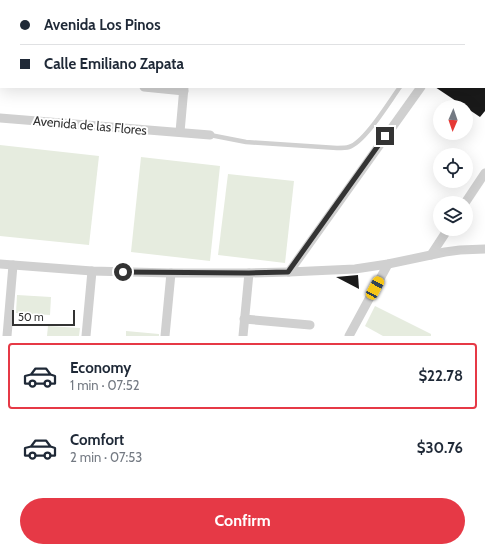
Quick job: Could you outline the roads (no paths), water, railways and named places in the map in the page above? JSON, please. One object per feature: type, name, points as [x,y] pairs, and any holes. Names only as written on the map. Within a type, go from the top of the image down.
[{"type":"street","points":[[164,88],[184,89],[180,132]]},
{"type":"street","points":[[288,272],[420,88]]},
{"type":"street","name":"Avenida de las Flores","points":[[0,118],[210,135]]},
{"type":"street","points":[[470,196],[485,173]]},
{"type":"street","points":[[431,255],[443,236]]},
{"type":"street","points":[[0,264],[92,271],[171,273],[288,272],[355,269],[460,250],[485,249]]},
{"type":"street","points":[[349,336],[388,264]]},
{"type":"street","points":[[7,336],[13,265]]},
{"type":"street","points":[[86,336],[92,271]]},
{"type":"street","points":[[165,336],[171,273]]},
{"type":"street","points":[[243,336],[249,273]]},
{"type":"street","points":[[244,319],[310,325]]},
{"type":"lane","points":[[210,135],[246,142],[349,148],[360,141],[371,128],[399,88]]}]
